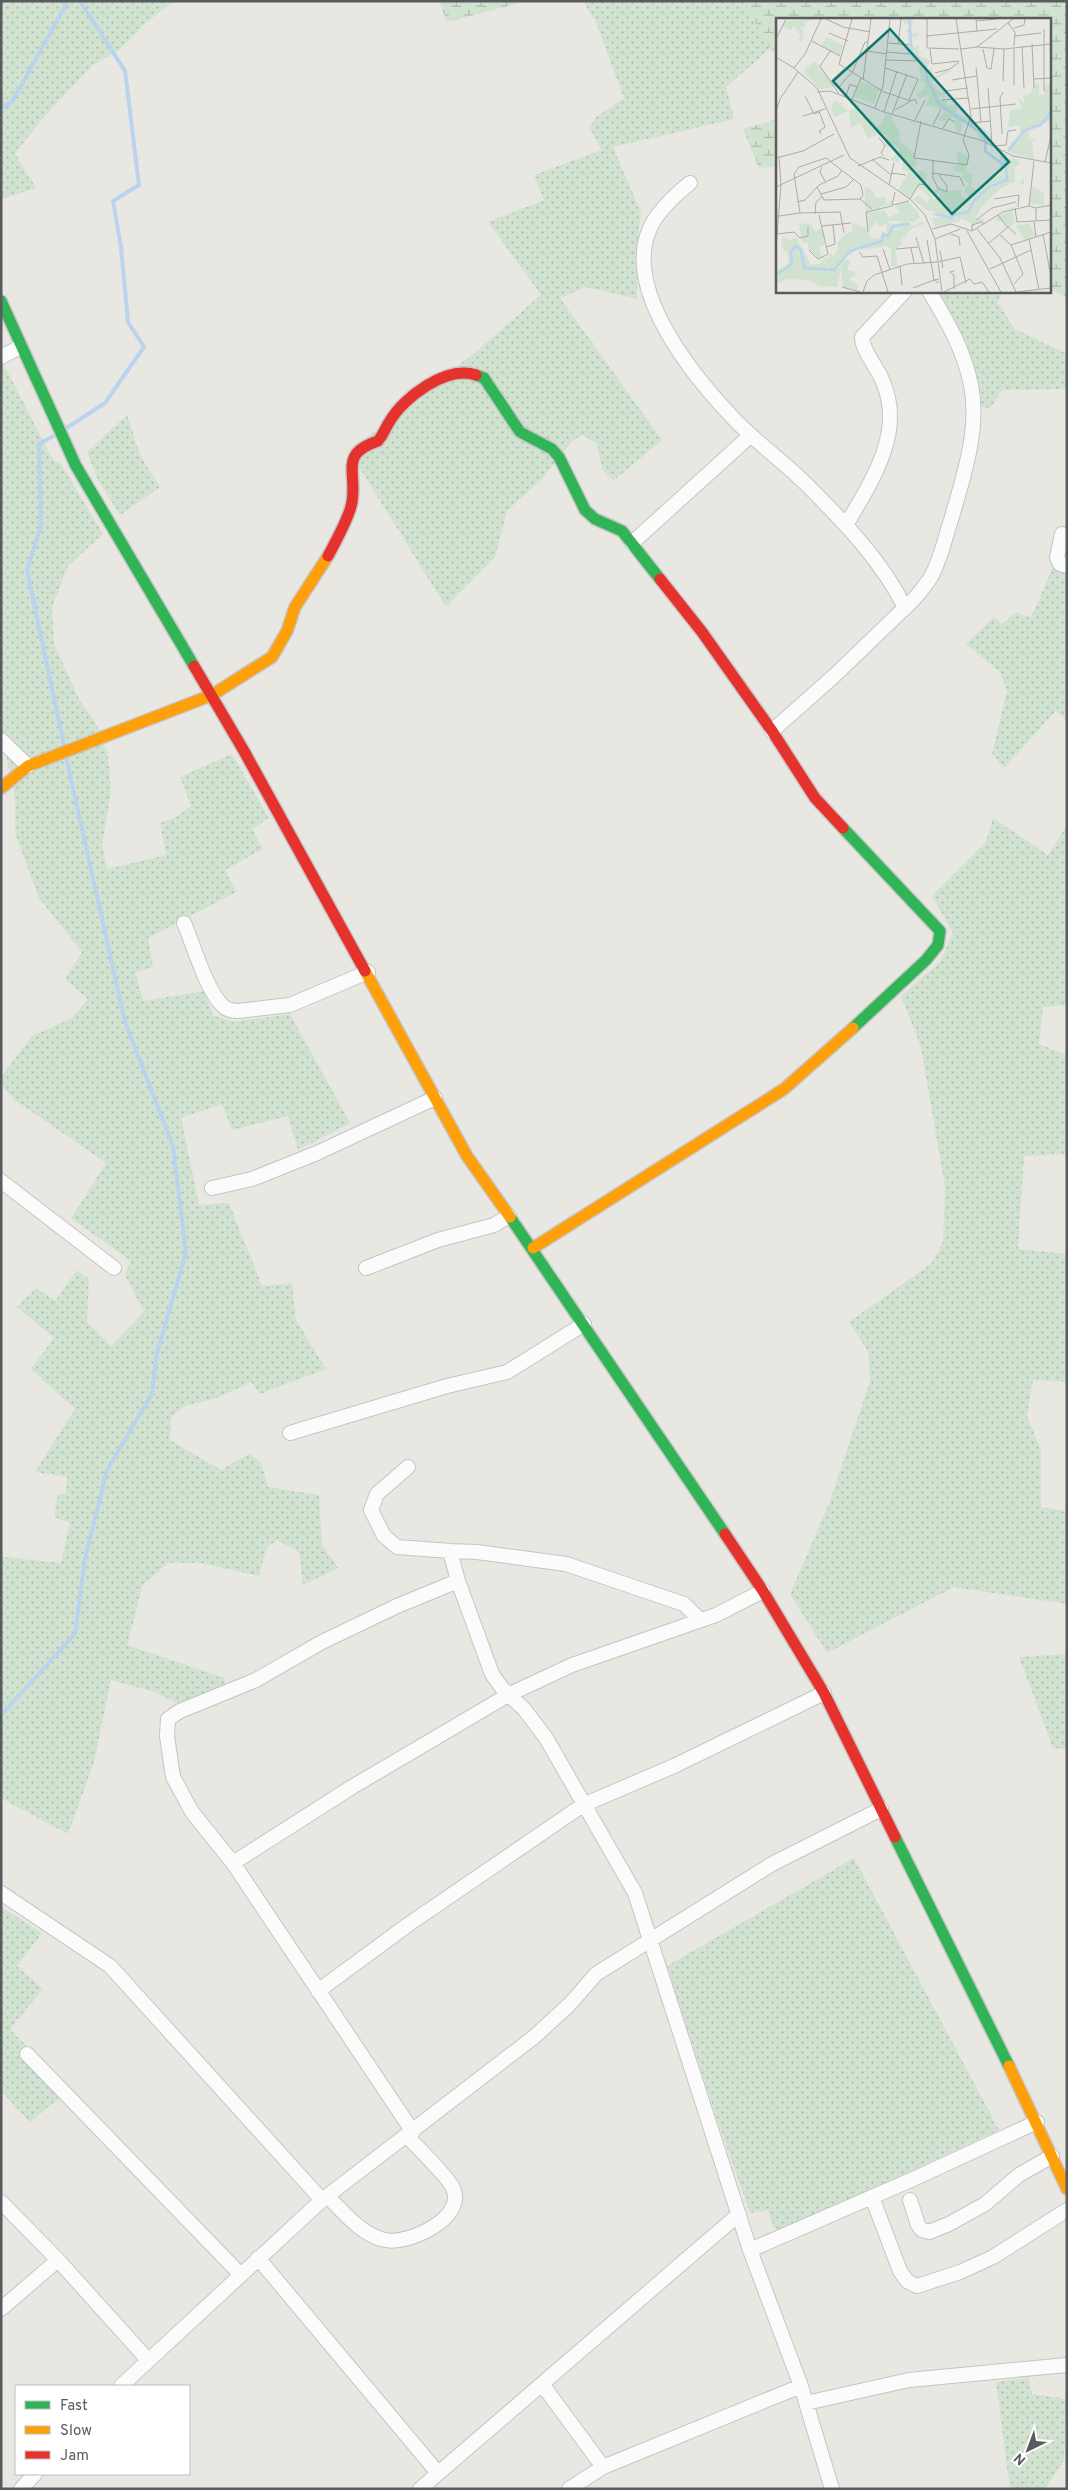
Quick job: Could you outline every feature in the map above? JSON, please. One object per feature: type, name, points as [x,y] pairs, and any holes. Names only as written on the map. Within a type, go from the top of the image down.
[{"type":"street","points":[[690,183],[674,197],[650,228],[645,245],[645,265],[649,294],[668,334],[719,402],[751,436],[805,483],[846,524],[893,584],[905,608]]},
{"type":"street","points":[[846,524],[881,463],[889,431],[887,393],[862,337],[904,292]]},
{"type":"street","points":[[772,730],[834,676],[905,608],[924,588],[938,563],[965,473],[973,421],[973,401],[965,360],[950,327],[930,292]]},
{"type":"street","points":[[1,302],[76,466],[212,695],[368,972],[466,1156],[533,1248],[763,1591],[824,1693],[1037,2122],[1067,2189]]},
{"type":"street","points":[[1,357],[20,347]]},
{"type":"street","points":[[1,788],[28,766],[212,695],[276,652],[287,631],[295,607],[329,554],[352,503],[352,462],[357,452],[363,446],[378,441],[384,434],[390,420],[424,386],[442,378],[474,373],[484,378],[520,432],[526,437],[552,449],[559,457],[568,479],[586,510],[595,519],[622,531],[632,543],[702,632],[772,730],[815,798],[940,931],[938,945],[926,960],[862,1021],[784,1089],[533,1248]]},
{"type":"street","points":[[632,543],[751,436]]},
{"type":"street","points":[[1062,534],[1057,557],[1060,564],[1067,566]]},
{"type":"street","points":[[1,740],[28,766]]},
{"type":"street","points":[[184,923],[211,988],[222,1006],[230,1010],[238,1011],[290,1004],[368,972]]},
{"type":"street","points":[[212,1188],[252,1179],[317,1153],[436,1098]]},
{"type":"street","points":[[1,1181],[114,1268]]},
{"type":"street","points":[[366,1268],[438,1240],[494,1225],[510,1216]]},
{"type":"street","points":[[290,1434],[447,1386],[497,1376],[507,1372],[584,1324]]},
{"type":"street","points":[[408,1467],[386,1485],[375,1499],[371,1510],[389,1542],[397,1547],[477,1552],[566,1564],[684,1604],[700,1620]]},
{"type":"street","points":[[450,1551],[458,1581],[492,1674],[546,1738],[635,1893],[738,2214],[801,2386],[832,2489]]},
{"type":"street","points":[[1,1893],[110,1966],[325,2198],[363,2230],[385,2240],[401,2241],[435,2226],[450,2214],[456,2203],[453,2188],[410,2134],[233,1863],[192,1812],[173,1776],[167,1736],[168,1719],[180,1711],[256,1680],[322,1642],[398,1606],[458,1581]]},
{"type":"street","points":[[233,1863],[352,1787],[510,1694],[572,1664],[716,1615],[763,1591]]},
{"type":"street","points":[[318,1991],[409,1924],[583,1805],[674,1766],[824,1693]]},
{"type":"street","points":[[122,2385],[325,2198],[534,2037],[570,2004],[596,1974],[772,1864],[881,1809]]},
{"type":"street","points":[[27,2054],[241,2275]]},
{"type":"street","points":[[750,2250],[1037,2122]]},
{"type":"street","points":[[910,2200],[918,2225],[922,2230],[928,2232],[949,2224],[978,2208],[998,2195],[1019,2175],[1052,2156]]},
{"type":"street","points":[[872,2197],[900,2271],[907,2281],[918,2286],[960,2272],[993,2257],[1067,2210]]},
{"type":"street","points":[[1,2202],[58,2260],[148,2360]]},
{"type":"street","points":[[420,2489],[738,2214]]},
{"type":"street","points":[[258,2258],[438,2473]]},
{"type":"street","points":[[1,2309],[58,2260]]},
{"type":"street","points":[[806,2403],[909,2380],[1067,2365]]},
{"type":"street","points":[[542,2384],[603,2467]]},
{"type":"street","points":[[569,2489],[603,2467],[801,2386]]},
{"type":"street","points":[[21,2489],[34,2475]]},
{"type":"green space","points":[[1,1],[173,2],[147,22],[117,52],[94,64],[44,117],[15,153],[36,188],[1,199]]},
{"type":"green space","points":[[439,1],[527,1],[447,22]]},
{"type":"green space","points":[[583,1],[744,1],[770,49],[726,87],[734,119],[613,147],[641,213],[638,234],[637,299],[586,287],[560,298],[662,440],[613,481],[602,469],[597,444],[583,435],[572,441],[540,481],[507,511],[495,557],[446,607],[356,462],[360,443],[478,350],[541,295],[488,222],[544,200],[534,175],[601,150],[590,128],[595,118],[624,98],[596,22]]},
{"type":"green space","points":[[744,1],[1067,1],[1067,297],[1050,289],[1050,18],[776,18],[776,52],[770,49]]},
{"type":"green space","points":[[776,119],[776,166],[759,168],[743,129]]},
{"type":"green space","points":[[925,292],[1002,292],[998,303],[1015,329],[1067,354],[1067,389],[1002,390],[992,406],[985,409],[978,403],[970,387],[966,341],[952,340]]},
{"type":"green space","points":[[2,361],[53,460],[61,464],[103,534],[68,566],[52,607],[54,644],[79,699],[96,723],[108,755],[111,792],[102,844],[107,869],[166,855],[160,823],[176,817],[191,806],[180,777],[232,754],[269,818],[252,829],[263,849],[225,870],[236,892],[148,938],[153,967],[136,972],[143,1001],[204,991],[213,1015],[233,1022],[290,1014],[350,1123],[298,1150],[288,1116],[232,1130],[222,1104],[181,1118],[199,1205],[229,1203],[262,1286],[292,1283],[296,1320],[326,1369],[260,1394],[251,1382],[220,1397],[185,1406],[171,1417],[170,1440],[221,1470],[249,1454],[261,1462],[268,1487],[319,1495],[322,1545],[338,1568],[303,1585],[299,1552],[277,1540],[267,1547],[259,1576],[201,1563],[168,1563],[143,1585],[127,1645],[225,1678],[225,1697],[198,1712],[154,1692],[111,1680],[94,1762],[68,1834],[1,1798],[1,1544],[3,1557],[61,1563],[70,1523],[54,1517],[58,1494],[66,1494],[67,1477],[35,1472],[75,1409],[31,1369],[54,1338],[17,1307],[36,1288],[55,1301],[77,1270],[89,1279],[87,1322],[111,1346],[144,1312],[125,1275],[131,1261],[71,1218],[106,1163],[15,1100],[1,1085],[1,1077],[32,1036],[72,1018],[88,999],[65,979],[82,952],[39,898],[15,833],[15,798],[1,731]]},
{"type":"green space","points":[[127,415],[140,455],[160,487],[120,515],[98,480],[87,452]]},
{"type":"green space","points":[[1054,564],[1067,570],[1067,721],[1056,711],[1004,768],[992,754],[1007,691],[1000,672],[966,644],[994,617],[1002,624],[1016,612],[1031,618]]},
{"type":"green space","points":[[993,818],[1048,855],[1067,825],[1067,1005],[1043,1007],[1039,1044],[1067,1055],[1067,1154],[1024,1156],[1018,1249],[1067,1254],[1067,1382],[1033,1380],[1027,1416],[1041,1450],[1041,1507],[1067,1511],[1067,1604],[954,1587],[827,1653],[790,1594],[829,1504],[870,1381],[868,1351],[849,1322],[931,1264],[943,1242],[945,1187],[921,1047],[901,996],[940,962],[953,933],[932,896],[986,842]]},
{"type":"green space","points":[[1067,1654],[1067,1749],[1053,1748],[1019,1657]]},
{"type":"green space","points":[[854,1858],[999,2130],[783,2230],[774,2228],[768,2210],[750,2213],[667,1966]]},
{"type":"green space","points":[[1,1907],[42,1933],[17,1966],[43,1989],[10,2029],[69,2090],[30,2122],[1,2091]]},
{"type":"green space","points":[[1029,2378],[1032,2394],[1067,2399],[1064,2460],[1046,2488],[1010,2489],[996,2382]]},
{"type":"waterway","points":[[1,108],[12,102],[68,1]]},
{"type":"waterway","points":[[65,429],[105,403],[144,347],[128,322],[121,247],[113,201],[139,185],[125,71],[80,1]]},
{"type":"waterway","points":[[57,434],[39,444],[41,526],[27,570],[64,745]]},
{"type":"waterway","points":[[1,1715],[75,1634],[85,1559],[107,1470],[152,1394],[157,1353],[186,1253],[173,1146],[125,1022],[66,757]]},
{"type":"traffic: fast","points":[[1,301],[76,466],[194,666]]},
{"type":"traffic: fast","points":[[476,375],[484,378],[520,432],[552,449],[559,457],[585,510],[595,519],[622,531],[660,579]]},
{"type":"traffic: fast","points":[[843,828],[940,931],[938,945],[926,960],[853,1028]]},
{"type":"traffic: fast","points":[[510,1217],[725,1534]]},
{"type":"traffic: fast","points":[[895,1837],[1009,2066]]},
{"type":"traffic: slow","points":[[1,788],[28,766],[212,695],[272,657],[287,631],[295,607],[328,556]]},
{"type":"traffic: slow","points":[[365,971],[467,1156],[510,1217]]},
{"type":"traffic: slow","points":[[533,1248],[784,1089],[853,1028]]},
{"type":"traffic: slow","points":[[1009,2066],[1067,2189]]},
{"type":"traffic: jam","points":[[328,556],[351,508],[353,491],[352,465],[358,452],[378,441],[405,402],[427,385],[452,375],[465,373],[476,375]]},
{"type":"traffic: jam","points":[[660,579],[702,632],[772,731],[815,798],[843,828]]},
{"type":"traffic: jam","points":[[194,666],[244,751],[365,971]]},
{"type":"traffic: jam","points":[[725,1534],[763,1591],[824,1693],[895,1837]]}]
